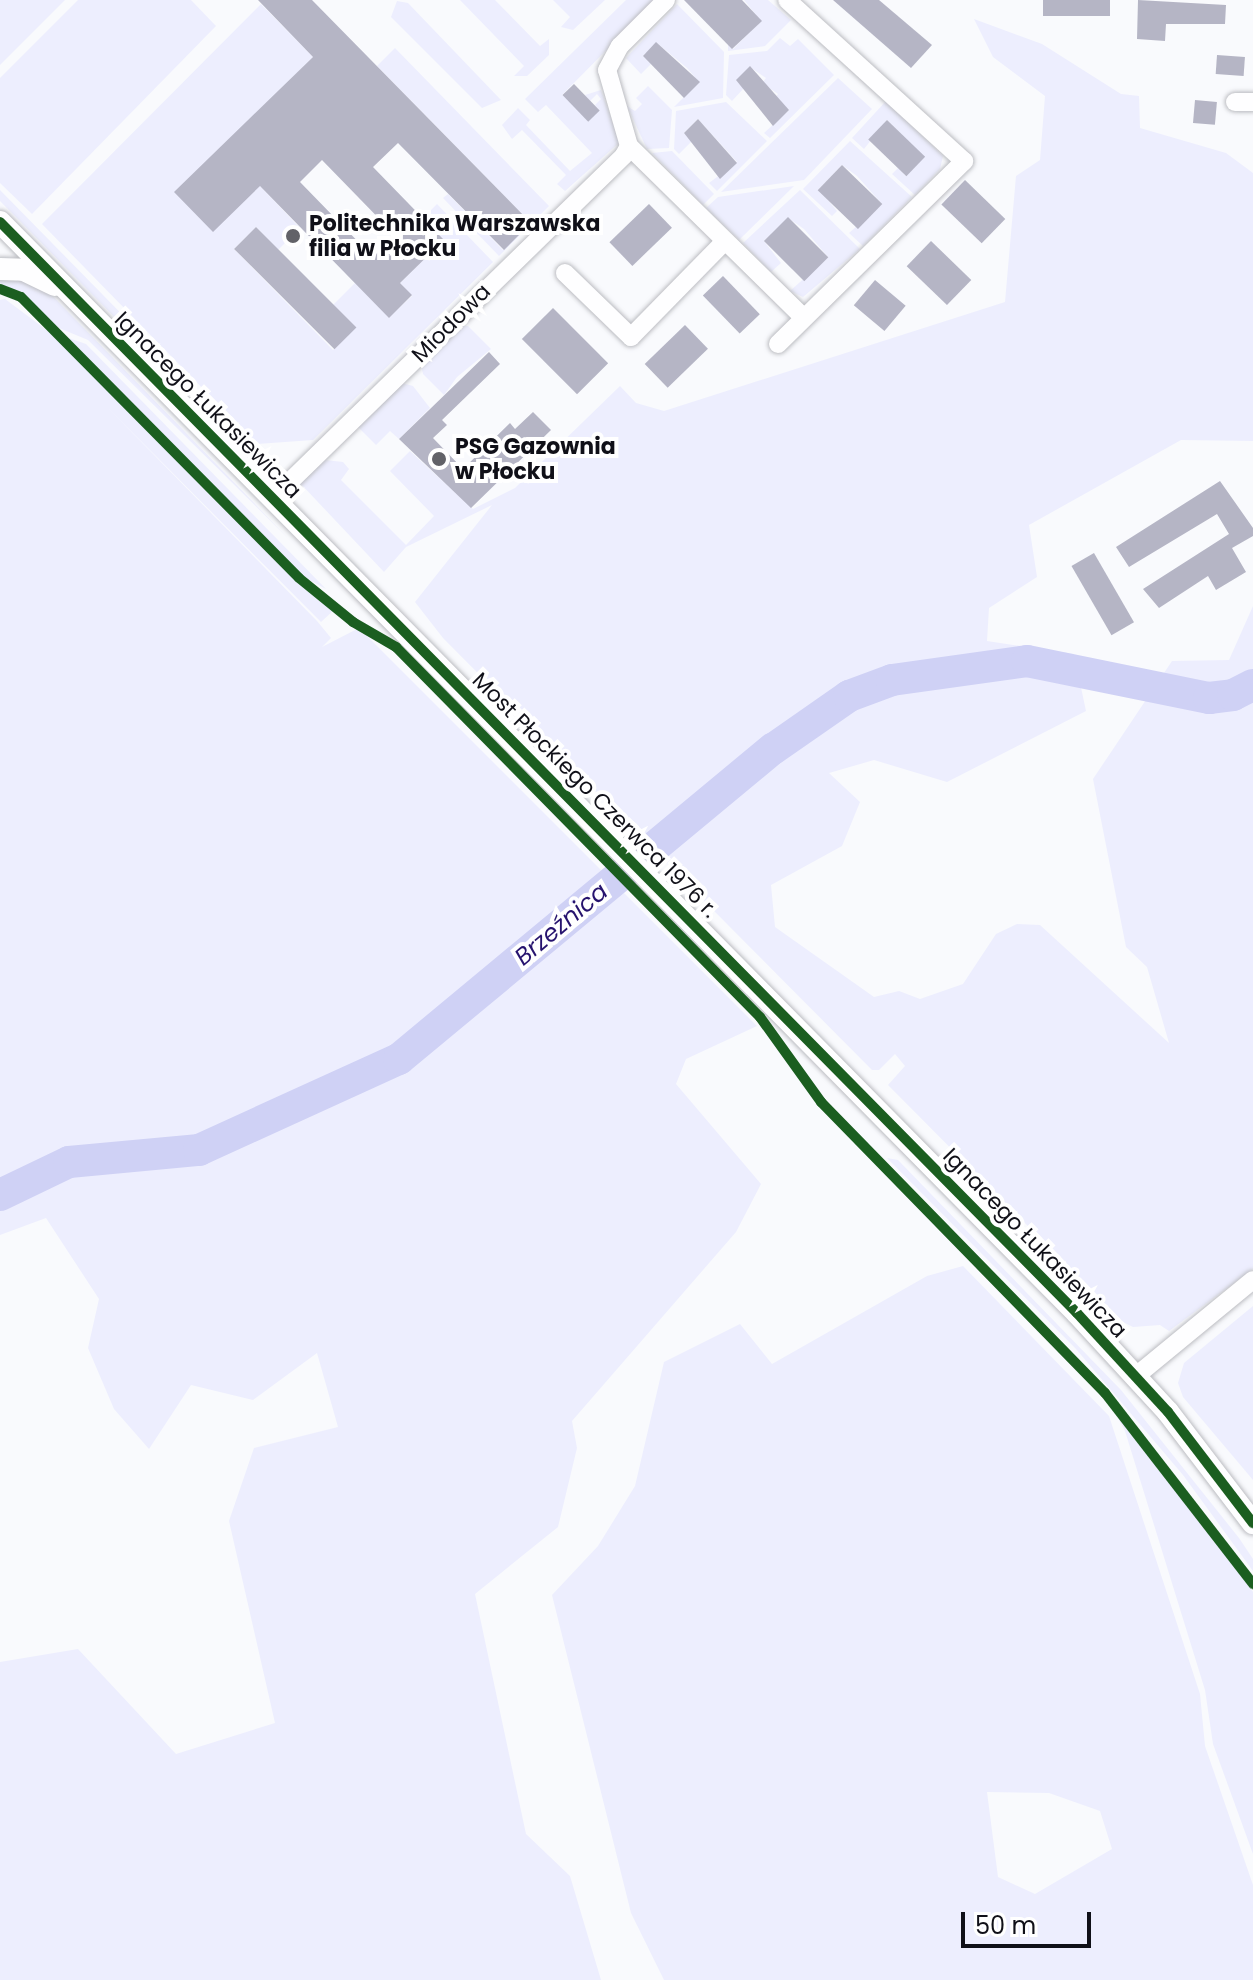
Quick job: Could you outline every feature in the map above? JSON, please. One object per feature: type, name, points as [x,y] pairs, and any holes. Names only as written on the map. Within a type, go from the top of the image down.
[{"type":"street","points":[[666,0],[620,46],[607,70],[629,146],[804,318]]},
{"type":"street","points":[[778,344],[964,161],[787,0]]},
{"type":"street","name":"Miodowa","points":[[272,499],[629,146]]},
{"type":"street","name":"Ignacego Łukasiewicza","points":[[0,222],[388,615]]},
{"type":"street","points":[[565,273],[631,337],[725,241]]},
{"type":"street","points":[[0,269],[24,270],[68,292]]},
{"type":"street","name":"Most Płockiego Czerwca 1976 r.","points":[[388,615],[773,1004]]},
{"type":"street","name":"Ignacego Łukasiewicza","points":[[773,1004],[1136,1376],[1253,1523]]},
{"type":"street","points":[[1136,1376],[1253,1280]]},
{"type":"shaded area","points":[[0,0],[65,0],[0,65]]},
{"type":"shaded area","points":[[78,0],[191,0],[216,26],[32,214],[0,183],[0,78]]},
{"type":"shaded area","points":[[460,0],[495,0],[540,46],[549,39],[549,55],[527,76],[514,76],[524,66]]},
{"type":"shaded area","points":[[553,0],[605,0],[573,30],[561,27],[570,17]]},
{"type":"shaded area","points":[[626,0],[656,0],[562,95],[600,111],[595,105],[601,99],[597,94],[590,101],[585,95],[601,90],[620,142],[565,191],[557,184],[566,175],[522,130],[512,139],[502,125],[518,108],[530,120],[526,125],[570,171],[592,153],[546,105],[538,112],[525,99]]},
{"type":"shaded area","points":[[744,0],[768,0],[791,20],[765,46],[728,51],[728,44],[733,49],[761,21]]},
{"type":"shaded area","points":[[397,1],[408,3],[501,100],[482,108],[391,17]]},
{"type":"shaded area","points":[[261,4],[313,57],[175,192],[260,186],[300,228],[278,250],[256,227],[234,249],[333,350],[355,328],[333,305],[355,283],[389,317],[412,296],[400,283],[444,240],[423,218],[437,204],[493,262],[313,440],[257,444],[42,224]]},
{"type":"shaded area","points":[[677,4],[724,52],[723,98],[674,107],[699,82],[687,68],[657,43],[643,56],[651,64],[641,74],[626,58]]},
{"type":"shaded area","points":[[974,19],[1042,44],[1121,94],[1139,96],[1140,128],[1226,153],[1253,173],[1253,441],[1181,440],[1029,525],[1037,577],[989,608],[987,641],[1074,654],[1086,711],[947,782],[874,760],[829,773],[860,802],[842,846],[771,885],[775,927],[874,997],[899,991],[920,999],[963,984],[996,934],[1017,924],[1040,925],[1169,1043],[1147,967],[1126,947],[1093,779],[1172,661],[1229,660],[1253,606],[1253,1269],[1169,1331],[1160,1325],[1133,1327],[1123,1322],[888,1085],[905,1066],[895,1054],[879,1070],[872,1070],[443,638],[415,602],[492,505],[406,547],[384,572],[300,483],[325,460],[343,462],[349,469],[341,480],[406,545],[434,516],[390,471],[410,451],[473,509],[515,488],[620,386],[636,403],[664,411],[1005,302],[1016,176],[1040,160],[1045,96],[993,57]]},
{"type":"shaded area","points":[[780,38],[790,46],[798,39],[834,75],[770,138],[764,133],[789,110],[774,99],[778,94],[762,83],[766,78],[750,67],[744,88],[732,101],[726,95],[729,55],[767,51]]},
{"type":"shaded area","points":[[395,48],[549,206],[499,256],[443,198],[448,194],[503,250],[531,223],[377,66]]},
{"type":"shaded area","points":[[838,78],[872,109],[804,180],[721,192]]},
{"type":"shaded area","points":[[648,86],[672,110],[669,148],[647,149],[627,106],[635,111],[642,104],[636,98]]},
{"type":"shaded area","points":[[886,101],[943,156],[940,169],[915,195],[892,174],[898,168],[906,176],[924,157],[887,120],[864,149],[852,138]]},
{"type":"shaded area","points":[[726,102],[767,141],[717,191],[709,183],[737,162],[698,119],[684,133],[692,141],[679,154],[674,149],[676,111]]},
{"type":"shaded area","points":[[850,141],[912,197],[863,246],[849,233],[882,204],[857,176],[842,165],[819,189],[837,211],[832,216],[803,189]]},
{"type":"shaded area","points":[[672,151],[714,194],[703,205],[652,153]]},
{"type":"shaded area","points":[[794,186],[739,240],[706,208],[718,197]]},
{"type":"shaded area","points":[[0,190],[278,471],[257,462],[0,201]]},
{"type":"shaded area","points":[[800,190],[860,249],[803,297],[790,291],[828,257],[804,229],[788,218],[764,241],[781,263],[771,272],[743,243]]},
{"type":"shaded area","points":[[0,276],[25,277],[43,286],[288,538],[88,340],[59,328],[23,295],[0,286]]},
{"type":"shaded area","points":[[5,299],[60,340],[298,583],[334,610],[321,622],[106,406],[317,621],[331,638],[322,647],[359,628],[757,1026],[686,1059],[676,1084],[761,1184],[736,1232],[572,1421],[577,1448],[558,1527],[475,1594],[526,1834],[570,1876],[601,1980],[0,1980],[0,1662],[78,1649],[176,1754],[275,1723],[229,1521],[254,1448],[338,1427],[317,1353],[253,1400],[191,1385],[149,1449],[114,1409],[88,1348],[99,1299],[46,1218],[0,1235],[0,300]]},
{"type":"shaded area","points":[[460,326],[468,326],[491,349],[457,377],[444,395],[423,374],[421,364]]},
{"type":"shaded area","points":[[66,337],[86,344],[326,589],[302,576]]},
{"type":"shaded area","points":[[402,383],[413,386],[430,408],[399,439],[390,431],[376,445],[358,427]]},
{"type":"shaded area","points":[[887,1158],[898,1160],[1121,1390],[1239,1538],[1253,1559],[1253,1571],[1183,1475],[1076,1349]]},
{"type":"shaded area","points":[[963,1266],[1109,1416],[1200,1694],[1205,1746],[1253,1885],[1253,1980],[664,1980],[631,1913],[552,1595],[598,1546],[635,1486],[664,1362],[740,1324],[772,1364],[927,1276]],"holes":[[[987,1792],[1049,1793],[1100,1811],[1112,1849],[1035,1894],[998,1877]]]},
{"type":"shaded area","points":[[1253,1306],[1253,1480],[1183,1397],[1178,1383],[1184,1363]]},
{"type":"shaded area","points":[[1113,1409],[1201,1518],[1253,1592],[1253,1854],[1213,1744],[1205,1690],[1125,1431]]},
{"type":"building","points":[[258,0],[312,0],[531,223],[504,250],[398,143],[373,167],[444,240],[400,283],[412,295],[389,318],[260,186],[213,232],[174,192],[313,57]],"holes":[[[322,160],[395,235],[373,257],[300,182]]]},
{"type":"building","points":[[684,0],[742,0],[762,21],[732,49]]},
{"type":"building","points":[[833,0],[879,0],[932,45],[911,68]]},
{"type":"building","points":[[1043,0],[1110,0],[1110,16],[1043,16]]},
{"type":"building","points":[[1138,0],[1226,5],[1225,24],[1166,24],[1165,41],[1137,39]]},
{"type":"building","points":[[656,42],[700,82],[684,98],[643,56]]},
{"type":"building","points":[[1217,55],[1245,57],[1244,76],[1216,74]]},
{"type":"building","points":[[750,66],[789,110],[773,126],[736,80]]},
{"type":"building","points":[[574,84],[600,111],[588,122],[562,95]]},
{"type":"building","points":[[1195,100],[1217,102],[1215,125],[1193,123]]},
{"type":"building","points":[[698,119],[737,163],[720,179],[684,133]]},
{"type":"building","points":[[887,120],[925,157],[906,176],[868,139]]},
{"type":"building","points":[[842,165],[882,204],[858,229],[818,190]]},
{"type":"building","points":[[965,180],[1005,219],[982,243],[941,204]]},
{"type":"building","points":[[649,204],[672,228],[632,266],[609,242]]},
{"type":"building","points":[[788,217],[828,257],[804,281],[764,241]]},
{"type":"building","points":[[256,227],[356,327],[334,349],[234,249]]},
{"type":"building","points":[[931,241],[971,280],[947,305],[907,266]]},
{"type":"building","points":[[723,276],[760,314],[740,334],[703,295]]},
{"type":"building","points":[[875,280],[906,306],[884,331],[854,305]]},
{"type":"building","points":[[553,308],[608,363],[577,394],[522,339]]},
{"type":"building","points":[[685,325],[708,349],[668,388],[645,364]]},
{"type":"building","points":[[489,352],[500,364],[442,420],[447,425],[433,438],[463,469],[510,423],[515,429],[533,412],[551,430],[471,508],[399,439]]},
{"type":"building","points":[[1220,481],[1253,528],[1253,536],[1232,548],[1246,572],[1216,590],[1208,576],[1159,608],[1143,589],[1229,534],[1217,514],[1129,567],[1116,547]]},
{"type":"building","points":[[1094,553],[1134,622],[1111,635],[1071,566]]},
{"type":"waterway","name":"Brzeźnica","points":[[0,1195],[69,1162],[199,1150],[399,1059],[773,749],[849,696],[892,680],[1027,661],[1209,698],[1233,695],[1253,685]]},
{"type":"cycle path","points":[[0,222],[1077,1313],[1168,1412],[1253,1523]]},
{"type":"cycle path","points":[[0,289],[21,297],[299,578],[353,622],[396,647],[760,1017],[821,1102],[1105,1393],[1253,1584]]},
{"type":"place","name":"Politechnika Warszawska filia w Płocku","points":[[293,236]]},
{"type":"place","name":"PSG Gazownia w Płocku","points":[[439,459]]}]
